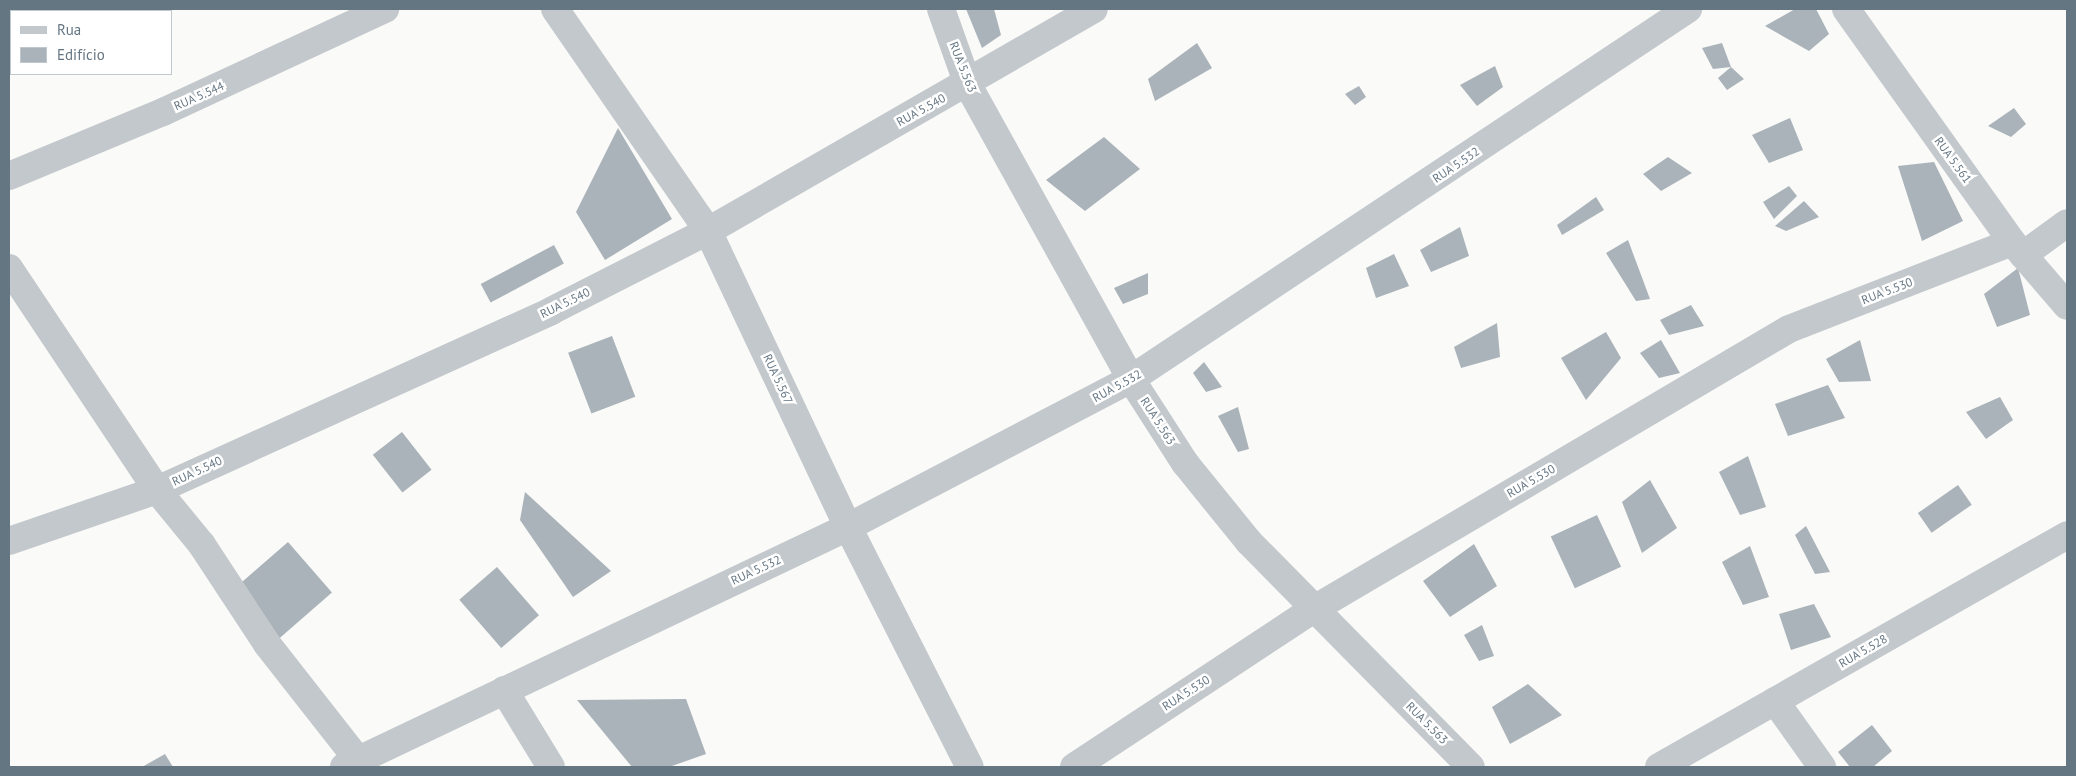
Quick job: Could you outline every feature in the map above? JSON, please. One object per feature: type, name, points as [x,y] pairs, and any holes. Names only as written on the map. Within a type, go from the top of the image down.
[{"type":"street","name":"RUA 5.544","points":[[9,176],[163,112],[385,9]]},
{"type":"street","name":"RUA 5.567","points":[[556,9],[708,231],[848,527],[970,767]]},
{"type":"street","name":"RUA 5.563","points":[[941,9],[968,85],[1131,379],[1197,477],[1249,542],[1471,767]]},
{"type":"street","name":"RUA 5.540","points":[[9,541],[157,490],[551,311],[708,231],[968,85],[1094,9]]},
{"type":"street","name":"RUA 5.532","points":[[351,764],[848,527],[1131,379],[1688,9]]},
{"type":"street","name":"RUA 5.561","points":[[1846,9],[2018,249],[2067,306]]},
{"type":"street","name":"RUA 5.530","points":[[1074,767],[1314,609],[1789,329],[2018,249],[2067,223]]},
{"type":"street","points":[[9,268],[157,490],[202,545],[267,644],[351,764]]},
{"type":"street","name":"RUA 5.528","points":[[1659,767],[2067,535]]},
{"type":"street","points":[[504,690],[551,767]]},
{"type":"street","points":[[1775,701],[1822,767]]},
{"type":"building","points":[[966,9],[994,9],[1001,35],[982,48]]},
{"type":"building","points":[[1795,9],[1816,9],[1829,34],[1809,51],[1765,26]]},
{"type":"building","points":[[1197,43],[1212,68],[1155,101],[1148,79]]},
{"type":"building","points":[[1722,43],[1731,67],[1713,69],[1702,48]]},
{"type":"building","points":[[1495,66],[1503,87],[1477,106],[1460,85]]},
{"type":"building","points":[[1731,67],[1744,79],[1727,90],[1718,78]]},
{"type":"building","points":[[1359,86],[1366,97],[1355,105],[1345,94]]},
{"type":"building","points":[[2014,108],[2026,124],[2011,137],[1988,126]]},
{"type":"building","points":[[1790,118],[1803,150],[1769,163],[1752,135]]},
{"type":"building","points":[[618,128],[672,219],[605,260],[576,212]]},
{"type":"building","points":[[1104,137],[1140,169],[1085,211],[1046,180]]},
{"type":"building","points":[[1668,157],[1692,173],[1661,191],[1643,174]]},
{"type":"building","points":[[1934,162],[1963,221],[1922,241],[1898,166]]},
{"type":"building","points":[[1789,186],[1797,196],[1774,219],[1763,202]]},
{"type":"building","points":[[1596,197],[1604,210],[1562,235],[1557,225]]},
{"type":"building","points":[[1804,201],[1819,217],[1786,231],[1775,226]]},
{"type":"building","points":[[1460,227],[1469,256],[1431,272],[1420,250]]},
{"type":"building","points":[[1628,240],[1650,299],[1636,301],[1606,253]]},
{"type":"building","points":[[554,245],[564,264],[491,303],[481,284]]},
{"type":"building","points":[[1394,254],[1409,286],[1376,298],[1366,268]]},
{"type":"building","points":[[2018,268],[2030,315],[1997,327],[1984,294]]},
{"type":"building","points":[[1148,273],[1148,294],[1123,304],[1114,288]]},
{"type":"building","points":[[1691,305],[1704,326],[1669,335],[1660,320]]},
{"type":"building","points":[[1497,323],[1500,357],[1461,368],[1454,347]]},
{"type":"building","points":[[1606,332],[1621,358],[1586,400],[1561,358]]},
{"type":"building","points":[[612,336],[635,397],[591,414],[568,353]]},
{"type":"building","points":[[1661,340],[1680,373],[1659,378],[1640,353]]},
{"type":"building","points":[[1860,340],[1871,381],[1839,382],[1826,359]]},
{"type":"building","points":[[1204,362],[1222,387],[1206,392],[1193,373]]},
{"type":"building","points":[[1828,385],[1845,418],[1788,436],[1775,404]]},
{"type":"building","points":[[2000,397],[2013,420],[1986,439],[1966,412]]},
{"type":"building","points":[[1238,407],[1249,449],[1238,452],[1218,416]]},
{"type":"building","points":[[402,432],[432,470],[402,493],[373,455]]},
{"type":"building","points":[[1748,456],[1766,507],[1740,515],[1719,472]]},
{"type":"building","points":[[1650,480],[1677,528],[1642,553],[1622,502]]},
{"type":"building","points":[[1958,485],[1972,505],[1932,533],[1918,513]]},
{"type":"building","points":[[525,492],[611,571],[573,597],[520,520]]},
{"type":"building","points":[[1597,515],[1621,567],[1575,588],[1551,537]]},
{"type":"building","points":[[1806,526],[1830,572],[1815,574],[1795,535]]},
{"type":"building","points":[[288,542],[332,593],[277,640],[233,590]]},
{"type":"building","points":[[1474,544],[1497,586],[1450,617],[1423,581]]},
{"type":"building","points":[[1750,546],[1769,597],[1743,605],[1722,562]]},
{"type":"building","points":[[497,567],[539,615],[501,648],[459,600]]},
{"type":"building","points":[[1814,604],[1831,637],[1791,650],[1779,614]]},
{"type":"building","points":[[1482,625],[1494,656],[1479,661],[1464,635]]},
{"type":"building","points":[[1528,684],[1562,715],[1510,744],[1492,707]]},
{"type":"building","points":[[686,699],[706,754],[669,767],[632,767],[577,700]]},
{"type":"building","points":[[1872,725],[1892,751],[1873,767],[1850,767],[1838,752]]},
{"type":"building","points":[[165,754],[173,767],[142,767]]}]
